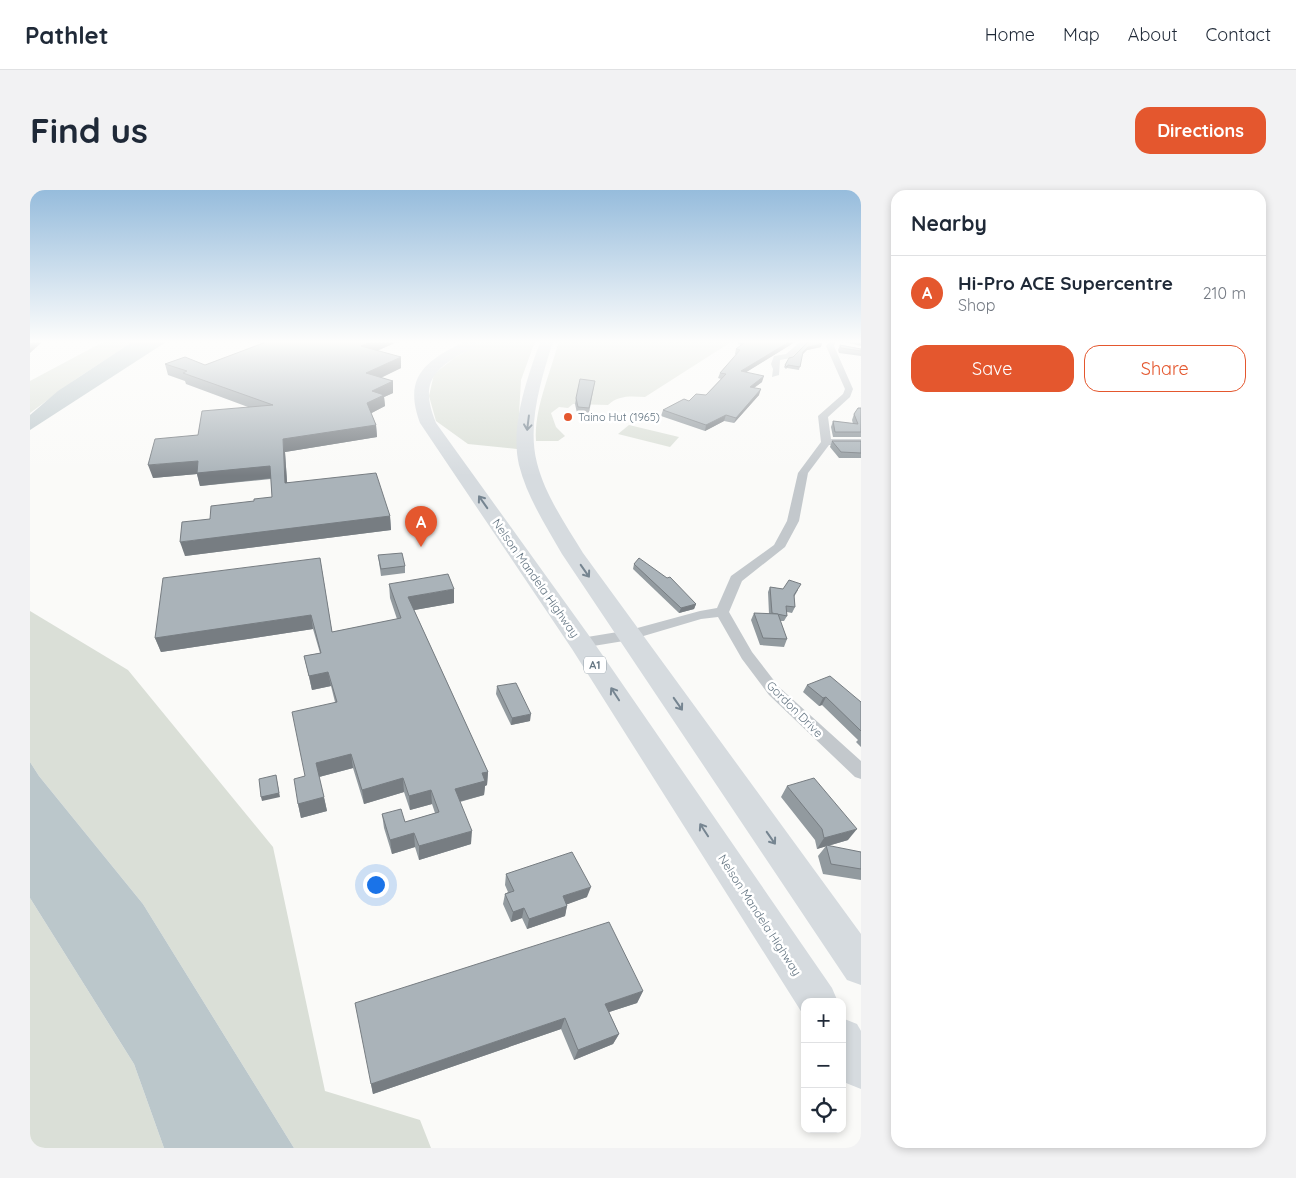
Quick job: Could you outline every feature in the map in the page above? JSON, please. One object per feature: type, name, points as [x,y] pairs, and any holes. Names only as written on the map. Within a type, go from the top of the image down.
[{"type":"highway","name":"Nelson Mandela Highway","points":[[421,387],[421,408],[428,423],[815,998]]},
{"type":"highway","points":[[534,387],[527,431],[527,462],[546,506],[573,554],[624,631],[861,966]]},
{"type":"highway","points":[[845,1043],[861,1068]]},
{"type":"street","points":[[579,647],[624,631],[722,612],[736,579],[779,547],[793,521],[802,473],[826,442],[823,416],[847,395],[848,387]]},
{"type":"street","points":[[826,442],[861,442]]},
{"type":"street","name":"Gordon Drive","points":[[722,612],[747,655],[774,691],[861,772]]},
{"type":"shaded area","points":[[30,387],[66,387],[30,413]]},
{"type":"shaded area","points":[[64,387],[97,387],[30,430],[30,415]]},
{"type":"shaded area","points":[[431,387],[521,387],[517,449],[468,444],[436,421],[429,396]]},
{"type":"shaded area","points":[[545,387],[661,387],[645,397],[630,396],[620,398],[608,405],[573,404],[568,408],[559,407],[551,413],[556,427],[565,436],[558,441],[536,441],[537,417]]},
{"type":"shaded area","points":[[629,425],[679,437],[670,447],[618,434]]},
{"type":"shaded area","points":[[30,611],[128,670],[273,847],[325,1091],[420,1120],[431,1148],[294,1148],[143,904],[39,776],[30,762]]},
{"type":"shaded area","points":[[30,762],[39,776],[143,904],[294,1148],[164,1148],[134,1064],[30,898]]},
{"type":"shaded area","points":[[30,898],[134,1064],[164,1148],[30,1148]]},
{"type":"building","points":[[222,387],[381,387],[372,391],[384,395],[367,403],[376,425],[283,439],[285,483],[376,473],[390,516],[180,542],[182,522],[210,519],[211,506],[272,497],[270,466],[197,473],[198,461],[148,465],[155,439],[198,435],[202,411],[273,405]]},
{"type":"building","points":[[578,387],[594,387],[589,408],[578,407],[576,398]]},
{"type":"building","points":[[714,387],[750,387],[761,389],[736,418],[726,415],[706,425],[663,410],[684,399],[689,401],[696,394],[706,395]]},
{"type":"building","points":[[858,408],[861,408],[861,432],[835,432],[833,421],[858,424],[854,414]]},
{"type":"building","points":[[832,441],[861,441],[861,453],[841,452]]},
{"type":"building","points":[[402,553],[405,566],[381,569],[378,555]]},
{"type":"building","points":[[320,558],[332,632],[401,618],[389,584],[448,574],[454,589],[408,597],[488,772],[482,773],[485,781],[455,789],[472,831],[419,846],[414,833],[390,840],[382,814],[401,809],[405,822],[439,812],[431,790],[409,796],[403,778],[362,790],[351,754],[316,763],[324,797],[298,804],[294,779],[305,776],[292,712],[337,702],[328,672],[309,676],[304,656],[321,653],[311,615],[155,638],[163,578]]},
{"type":"building","points":[[639,558],[667,578],[670,577],[696,604],[681,608],[634,564]]},
{"type":"building","points":[[789,580],[801,584],[794,595],[795,607],[786,606],[787,616],[772,613],[770,587],[783,589]]},
{"type":"building","points":[[754,613],[778,614],[787,639],[763,638]]},
{"type":"building","points":[[830,676],[861,702],[861,731],[826,697],[823,698],[807,685]]},
{"type":"building","points":[[516,683],[531,714],[512,718],[497,686]]},
{"type":"building","points":[[276,775],[279,793],[261,797],[259,779]]},
{"type":"building","points":[[814,778],[857,829],[824,838],[822,829],[787,786]]},
{"type":"building","points":[[826,845],[861,852],[861,869],[831,864]]},
{"type":"building","points":[[572,852],[591,887],[563,896],[567,906],[529,919],[524,908],[513,912],[505,894],[514,891],[506,874]]},
{"type":"building","points":[[609,922],[643,991],[605,1004],[619,1034],[578,1050],[565,1018],[371,1084],[355,1003]]},
{"type":"place","name":"Taino Hut (1965)","points":[[568,417]]},
{"type":"place","name":"Hi-Pro ACE Supercentre","points":[[421,547]]}]
